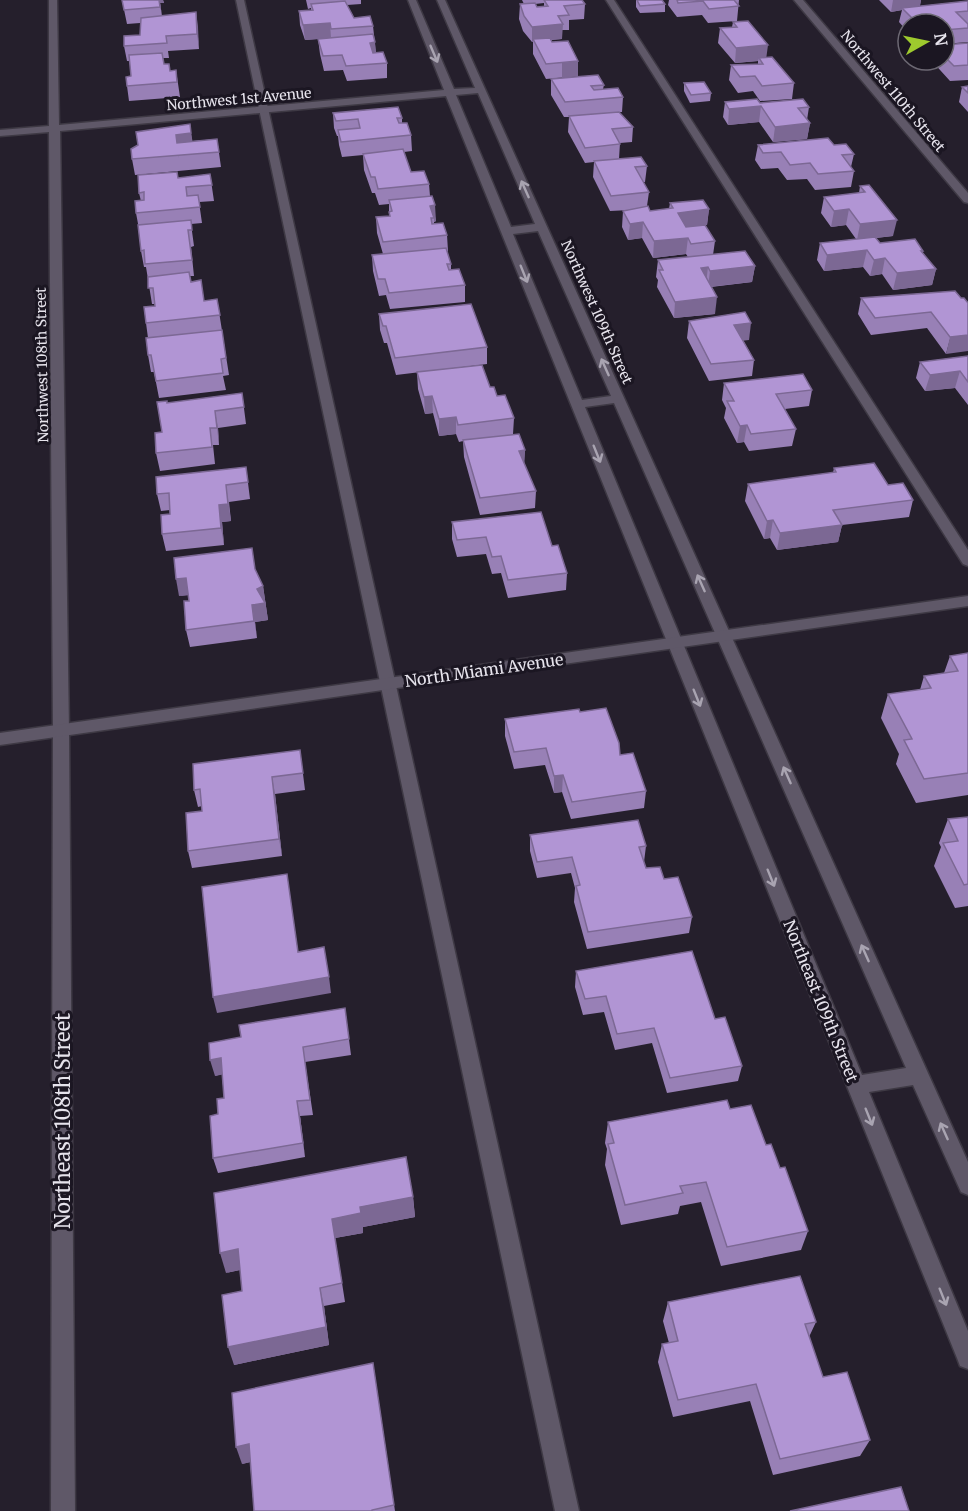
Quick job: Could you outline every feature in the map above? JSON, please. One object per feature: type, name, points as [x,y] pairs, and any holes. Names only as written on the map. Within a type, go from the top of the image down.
[{"type":"street","name":"Northwest 108th Street","points":[[53,0],[61,730]]},
{"type":"street","points":[[240,0],[567,1511]]},
{"type":"street","points":[[412,0],[674,644]]},
{"type":"street","name":"Northwest 109th Street","points":[[441,0],[725,637]]},
{"type":"street","points":[[610,0],[968,561]]},
{"type":"street","name":"Northwest 110th Street","points":[[798,0],[968,200]]},
{"type":"street","name":"Northwest 1st Avenue","points":[[0,133],[481,90]]},
{"type":"street","points":[[506,231],[542,227]]},
{"type":"street","points":[[577,404],[619,399]]},
{"type":"street","name":"North Miami Avenue","points":[[0,739],[968,601]]},
{"type":"street","points":[[725,637],[968,1185]]},
{"type":"street","name":"Northeast 109th Street","points":[[674,644],[968,1358]]},
{"type":"street","name":"Northeast 108th Street","points":[[61,730],[63,1511]]},
{"type":"street","points":[[856,1085],[919,1075]]},
{"type":"building","points":[[122,0],[159,0],[160,7],[124,10]]},
{"type":"building","points":[[544,0],[582,0],[585,4],[564,6],[569,15],[558,16],[563,24],[532,27],[524,16],[520,4],[535,3],[537,7],[548,6]]},
{"type":"building","points":[[637,0],[662,0],[665,4],[640,6]]},
{"type":"building","points":[[677,0],[734,0],[739,6],[709,9],[703,1],[678,3]]},
{"type":"building","points":[[345,1],[354,18],[370,16],[373,26],[331,29],[330,23],[303,25],[299,11],[313,10],[311,4]]},
{"type":"building","points":[[968,1],[968,11],[906,12],[902,8]]},
{"type":"building","points":[[196,12],[197,34],[166,36],[167,43],[124,46],[124,36],[140,35],[141,18]]},
{"type":"building","points":[[956,12],[968,24],[968,28],[956,29]]},
{"type":"building","points":[[748,21],[768,45],[736,48],[720,28],[737,27],[733,22]]},
{"type":"building","points":[[373,34],[375,42],[370,43],[373,53],[383,52],[387,63],[346,66],[342,55],[323,56],[318,39]]},
{"type":"building","points":[[550,38],[552,42],[568,41],[578,61],[546,64],[533,39]]},
{"type":"building","points":[[968,43],[968,65],[956,66],[956,44]]},
{"type":"building","points":[[162,53],[164,64],[169,64],[170,71],[176,70],[177,82],[127,86],[126,77],[131,76],[129,55]]},
{"type":"building","points":[[772,57],[794,83],[762,86],[755,76],[740,77],[731,65],[763,64],[759,58]]},
{"type":"building","points":[[598,75],[604,85],[591,86],[594,90],[618,88],[623,97],[565,102],[551,79]]},
{"type":"building","points":[[704,82],[711,93],[691,95],[684,83]]},
{"type":"building","points":[[757,99],[760,103],[803,99],[809,107],[798,108],[810,123],[775,127],[761,106],[729,109],[725,102]]},
{"type":"building","points":[[398,107],[402,118],[397,118],[399,123],[407,123],[411,135],[341,142],[338,130],[360,128],[358,119],[336,121],[333,113]]},
{"type":"building","points":[[619,112],[633,127],[612,129],[620,144],[585,148],[569,116]]},
{"type":"building","points":[[190,124],[191,133],[176,135],[177,143],[217,139],[219,152],[132,159],[131,149],[138,145],[136,132]]},
{"type":"building","points":[[828,138],[834,145],[846,144],[854,154],[842,155],[854,171],[818,174],[810,163],[790,165],[781,152],[763,153],[758,145]]},
{"type":"building","points":[[403,149],[411,172],[424,171],[429,184],[378,189],[375,177],[371,177],[363,154]]},
{"type":"building","points":[[641,157],[647,166],[635,167],[649,192],[611,196],[594,161]]},
{"type":"building","points":[[177,172],[178,178],[210,174],[212,185],[186,187],[187,196],[198,195],[200,207],[136,213],[135,201],[144,200],[144,192],[139,193],[138,175]]},
{"type":"building","points":[[869,185],[897,220],[860,224],[849,209],[834,211],[824,197],[865,192],[860,186]]},
{"type":"building","points":[[432,196],[435,205],[430,206],[434,218],[431,218],[432,224],[443,223],[447,235],[383,242],[376,217],[390,216],[389,212],[392,211],[389,200]]},
{"type":"building","points":[[703,200],[709,209],[678,213],[686,227],[705,225],[715,241],[691,244],[688,238],[654,241],[643,222],[630,224],[623,211],[648,206],[650,211],[673,208],[670,203]]},
{"type":"building","points":[[191,220],[192,230],[188,230],[192,260],[145,264],[138,225]]},
{"type":"building","points":[[875,237],[880,243],[915,239],[923,251],[921,251],[936,269],[897,273],[885,258],[874,260],[867,250],[827,255],[820,243]]},
{"type":"building","points":[[446,248],[451,264],[447,264],[449,270],[459,269],[465,285],[389,293],[385,279],[378,279],[372,255]]},
{"type":"building","points":[[745,251],[755,266],[710,271],[708,267],[701,268],[717,297],[675,302],[659,270],[663,270],[658,260]]},
{"type":"building","points":[[189,272],[191,282],[201,280],[204,301],[217,299],[220,315],[146,323],[144,307],[155,306],[153,288],[148,288],[148,277]]},
{"type":"building","points":[[955,291],[968,303],[968,335],[950,337],[931,312],[875,318],[861,298]]},
{"type":"building","points":[[471,304],[487,347],[395,358],[386,326],[383,326],[379,314]]},
{"type":"building","points":[[745,312],[751,323],[734,325],[754,360],[711,364],[689,321]]},
{"type":"building","points":[[222,330],[226,358],[221,359],[223,373],[156,381],[151,355],[148,355],[146,338]]},
{"type":"building","points":[[968,356],[968,382],[960,371],[930,375],[920,362]]},
{"type":"building","points":[[482,365],[490,387],[494,387],[497,396],[505,395],[514,418],[458,425],[456,417],[439,419],[432,396],[424,397],[417,372]]},
{"type":"building","points":[[803,374],[812,390],[776,394],[796,429],[751,434],[747,425],[740,426],[727,401],[734,401],[724,383]]},
{"type":"building","points":[[242,393],[244,407],[215,411],[217,428],[210,428],[212,447],[156,453],[155,433],[162,432],[157,402],[167,401],[167,403]]},
{"type":"building","points":[[519,434],[525,450],[519,451],[536,491],[480,498],[463,440]]},
{"type":"building","points":[[874,463],[888,485],[903,483],[913,500],[833,510],[842,525],[780,533],[773,520],[767,521],[748,484],[836,472],[834,468]]},
{"type":"building","points":[[246,467],[248,482],[226,485],[228,504],[219,505],[221,528],[162,534],[161,515],[170,514],[169,493],[157,494],[156,477]]},
{"type":"building","points":[[541,512],[552,546],[558,545],[567,573],[508,580],[501,556],[492,557],[486,537],[457,540],[452,522]]},
{"type":"building","points":[[252,548],[255,569],[263,586],[257,589],[265,603],[252,605],[254,621],[186,630],[184,601],[189,601],[186,578],[176,579],[174,558]]},
{"type":"building","points":[[968,653],[968,773],[924,779],[904,740],[912,739],[888,694],[931,688],[924,676],[958,671],[950,656]]},
{"type":"building","points":[[606,708],[619,743],[620,755],[633,753],[646,791],[572,802],[563,775],[554,776],[546,748],[514,752],[505,719],[579,709],[580,712]]},
{"type":"building","points":[[300,750],[303,773],[272,777],[279,839],[188,851],[186,813],[202,811],[200,789],[194,790],[193,764]]},
{"type":"building","points":[[968,817],[968,884],[964,885],[943,843],[958,841],[948,819]]},
{"type":"building","points":[[638,820],[646,846],[639,847],[646,868],[660,867],[664,879],[678,877],[692,917],[588,932],[576,886],[580,885],[572,857],[537,862],[530,835]]},
{"type":"building","points":[[287,874],[298,952],[324,947],[329,977],[213,997],[202,887]]},
{"type":"building","points":[[692,951],[715,1019],[725,1017],[742,1066],[670,1078],[654,1028],[617,1034],[606,996],[585,999],[576,971]]},
{"type":"building","points":[[345,1008],[349,1039],[303,1047],[310,1100],[297,1101],[303,1143],[213,1158],[210,1116],[218,1114],[217,1099],[224,1098],[221,1058],[210,1060],[209,1043],[241,1037],[239,1025]]},
{"type":"building","points":[[727,1100],[730,1109],[751,1105],[766,1145],[771,1144],[780,1168],[785,1167],[808,1231],[727,1247],[706,1182],[680,1186],[683,1193],[625,1205],[608,1144],[614,1143],[608,1122]]},
{"type":"building","points":[[406,1157],[413,1197],[360,1207],[361,1213],[332,1219],[342,1283],[320,1288],[326,1327],[228,1347],[222,1295],[242,1291],[238,1249],[220,1253],[214,1193]]},
{"type":"building","points":[[800,1276],[816,1322],[805,1324],[823,1377],[847,1372],[870,1440],[780,1459],[756,1384],[678,1400],[662,1344],[678,1341],[668,1302]]},
{"type":"building","points":[[373,1363],[394,1505],[372,1511],[254,1511],[249,1444],[236,1447],[232,1393]]},
{"type":"building","points":[[901,1487],[909,1511],[790,1511]]}]
